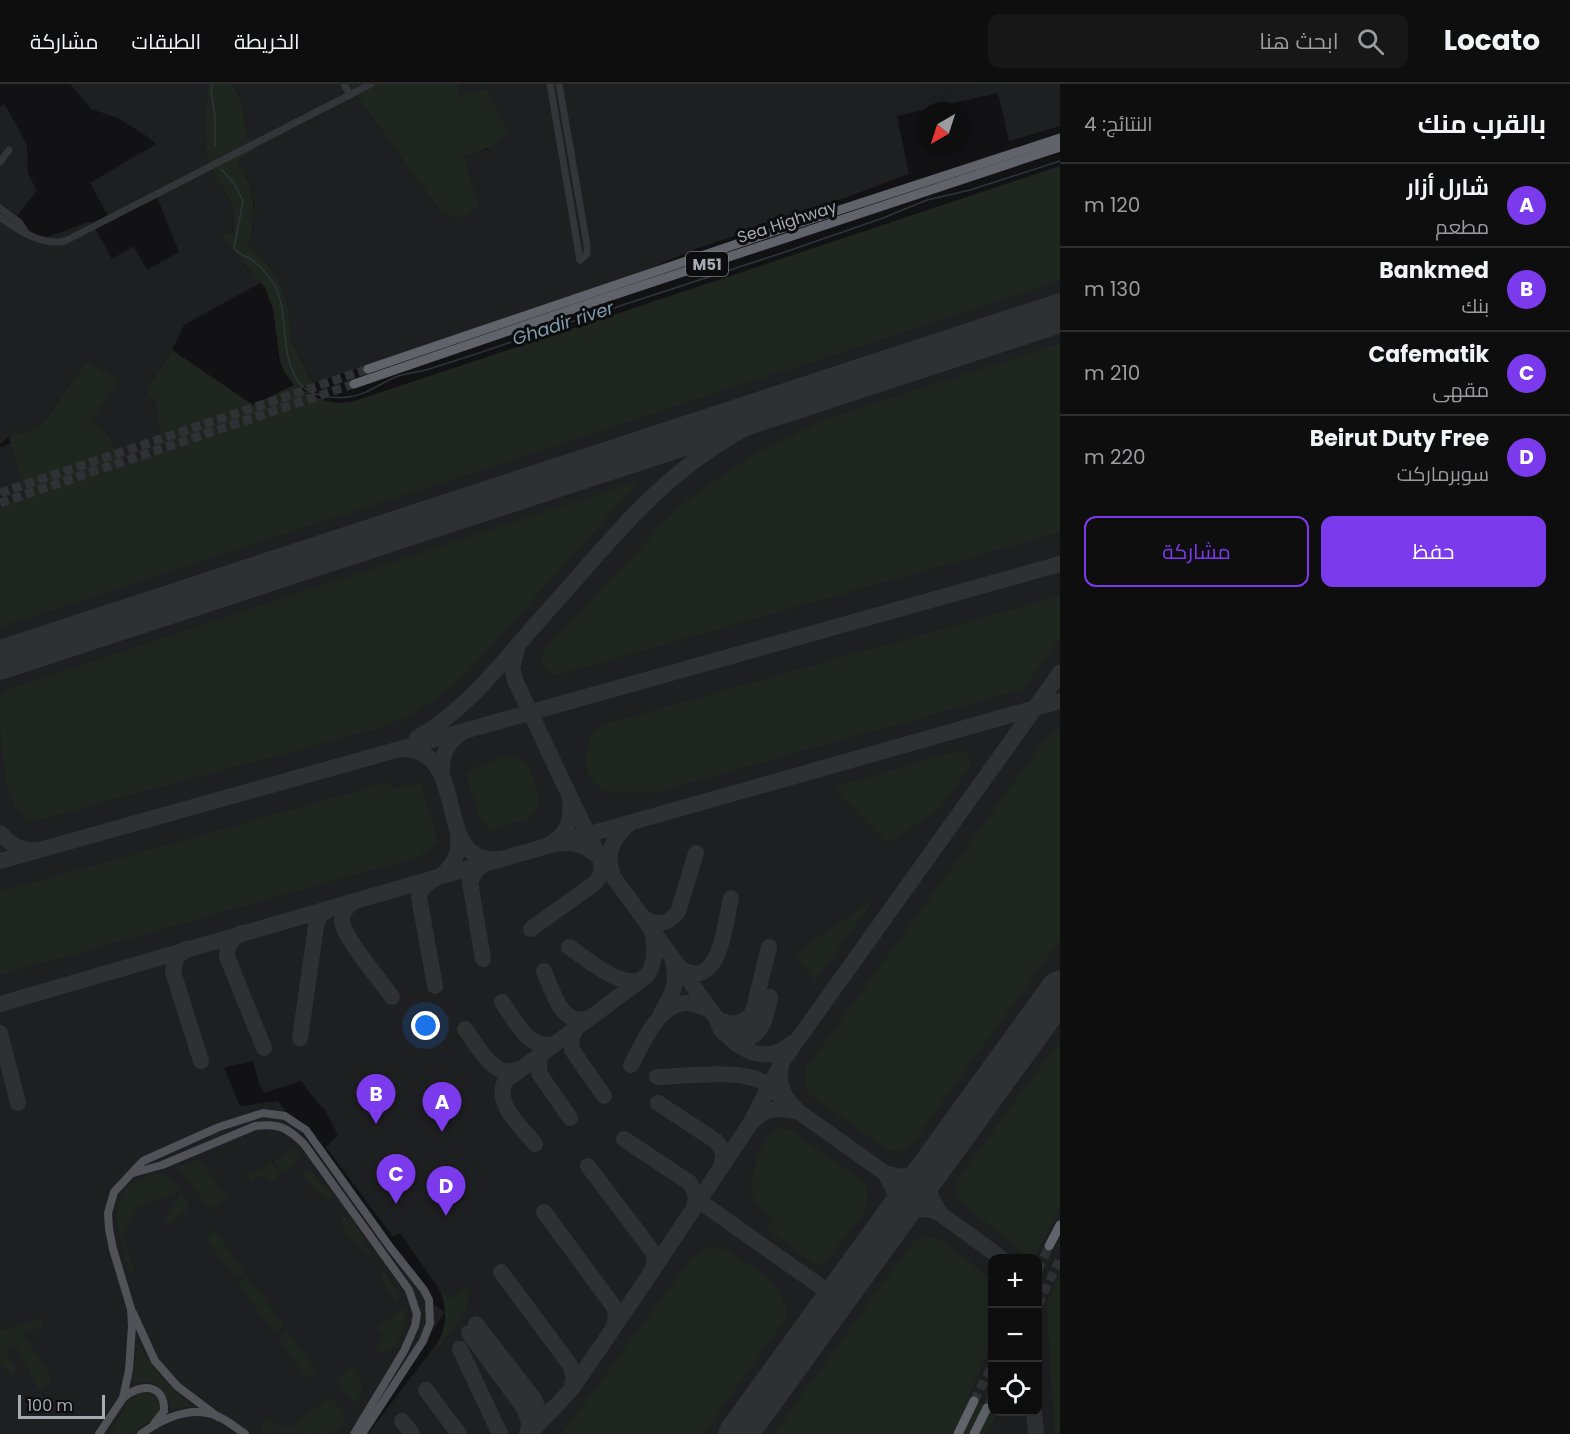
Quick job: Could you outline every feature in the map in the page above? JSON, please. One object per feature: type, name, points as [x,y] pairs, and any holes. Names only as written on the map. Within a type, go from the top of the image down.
[{"type":"highway","name":"Sea Highway","points":[[368,369],[769,233],[1060,138]]},
{"type":"highway","name":"Sea Highway","points":[[354,384],[1060,147]]},
{"type":"highway","points":[[1049,1246],[1060,1225]]},
{"type":"highway","points":[[958,1434],[974,1401]]},
{"type":"highway","points":[[974,1434],[987,1408]]},
{"type":"main road","points":[[245,1434],[177,1386],[155,1361],[131,1309],[112,1249],[108,1213],[114,1192],[143,1161],[219,1126],[253,1115],[274,1113],[294,1120],[312,1137],[429,1300],[430,1323],[423,1341],[362,1434]]},
{"type":"main road","points":[[133,1173],[162,1164],[255,1126],[283,1127],[303,1144],[409,1290],[417,1314],[410,1340],[354,1434]]},
{"type":"main road","points":[[99,1434],[123,1398],[129,1370],[131,1309]]},
{"type":"main road","points":[[123,1398],[134,1390],[144,1387],[153,1389],[164,1401],[164,1411],[141,1434]]},
{"type":"main road","points":[[149,1428],[175,1416],[193,1412],[218,1417]]},
{"type":"street","points":[[344,84],[350,94]]},
{"type":"street","points":[[0,217],[16,229],[44,241],[65,241],[371,84]]},
{"type":"street","points":[[550,84],[574,196]]},
{"type":"street","points":[[559,84],[576,208],[580,260],[588,251],[576,208]]},
{"type":"street","points":[[554,104],[562,102]]},
{"type":"street","points":[[0,162],[9,150]]},
{"type":"street","points":[[0,208],[19,222],[25,231]]},
{"type":"shaded area","points":[[70,84],[208,84],[206,105],[212,170],[233,205],[234,235],[244,265],[262,282],[184,325],[172,350],[146,391],[155,402],[157,412],[295,421],[1060,170],[1060,1434],[987,1434],[997,1416],[1042,1416],[1042,1254],[988,1254],[988,1405],[968,1396],[872,1434],[368,1434],[440,1339],[445,1324],[445,1312],[364,1434],[0,1434],[0,508],[5,506],[0,490],[0,447],[12,443],[29,499],[165,451],[124,462],[108,434],[90,421],[86,362],[41,426],[9,437],[0,444],[0,107],[3,104],[8,110],[27,145],[28,173],[37,191],[14,219],[42,239],[91,221],[112,259],[134,246],[147,270],[179,252],[157,197],[108,216],[90,183],[156,144],[118,118],[91,109]],"holes":[[[253,1061],[260,1087],[264,1093],[301,1081],[324,1108],[338,1135],[326,1147],[393,1237],[400,1233],[437,1286],[443,1297],[445,1312],[425,1298],[278,1101],[240,1106],[224,1068]]]},
{"type":"shaded area","points":[[208,84],[233,84],[243,106],[246,136],[256,149],[237,161],[248,181],[253,202],[253,223],[248,245],[268,266],[286,299],[290,333],[313,383],[300,388],[331,402],[352,402],[1060,166],[1060,281],[0,627],[0,507],[26,497],[9,437],[41,426],[86,362],[118,380],[91,421],[108,434],[124,462],[165,451],[155,402],[146,391],[172,350],[253,405],[294,385],[280,361],[273,309],[265,288],[222,238],[225,233],[234,235],[233,205],[212,170],[207,152]]},
{"type":"shaded area","points":[[233,84],[348,84],[441,212],[479,206],[462,156],[489,149],[458,95],[459,84],[1060,84],[1060,126],[1009,141],[998,93],[958,102],[916,102],[916,112],[897,116],[909,174],[796,216],[695,249],[610,286],[313,383],[290,333],[288,306],[282,288],[268,264],[248,246],[253,228],[254,202],[248,180],[237,161],[246,136],[243,106]]},
{"type":"shaded area","points":[[348,84],[459,84],[458,95],[487,89],[507,129],[494,145],[463,156],[479,206],[460,218],[441,212]]},
{"type":"shaded area","points":[[1060,343],[1060,532],[561,674],[551,673],[545,668],[542,660],[544,650],[676,510],[753,455],[824,420]]},
{"type":"shaded area","points":[[640,480],[470,670],[448,690],[413,713],[373,730],[33,821],[22,816],[14,804],[8,787],[2,747],[0,695],[7,690]]},
{"type":"shaded area","points":[[1060,596],[1060,638],[1023,689],[654,793],[608,791],[595,783],[590,776],[586,758],[587,749],[590,740],[601,725]]},
{"type":"shaded area","points":[[1060,728],[1060,940],[912,1144],[899,1152],[887,1150],[808,1093],[804,1081],[806,1068],[1047,737]]},
{"type":"shaded area","points":[[957,751],[967,753],[971,765],[938,810],[887,843],[842,797],[837,786]]},
{"type":"shaded area","points":[[506,756],[521,760],[530,770],[540,799],[526,822],[519,821],[492,831],[480,819],[472,794],[470,794],[466,774],[470,769]]},
{"type":"shaded area","points":[[389,782],[393,789],[421,783],[438,843],[418,857],[0,975],[0,892]]},
{"type":"shaded area","points":[[876,897],[815,980],[795,954]]},
{"type":"shaded area","points":[[1060,1040],[1060,1209],[1036,1254],[1022,1254],[960,1201],[956,1194],[957,1180]]},
{"type":"shaded area","points":[[783,1128],[792,1131],[861,1180],[867,1191],[864,1212],[823,1265],[815,1264],[766,1229],[773,1218],[761,1209],[751,1189],[755,1166],[771,1131]]},
{"type":"shaded area","points":[[294,1146],[302,1158],[283,1173],[274,1161]]},
{"type":"shaded area","points":[[197,1160],[201,1162],[227,1197],[210,1209],[182,1173],[175,1168]]},
{"type":"shaded area","points":[[271,1162],[281,1174],[271,1182],[268,1178],[259,1176],[252,1183],[248,1172],[260,1170]]},
{"type":"shaded area","points":[[311,1170],[323,1186],[325,1185],[334,1200],[314,1190],[301,1173]]},
{"type":"shaded area","points":[[159,1173],[168,1176],[180,1192],[137,1207],[123,1233],[134,1271],[130,1272],[119,1226],[118,1212],[121,1199],[128,1188],[140,1179]]},
{"type":"shaded area","points":[[181,1192],[188,1202],[187,1210],[164,1225]]},
{"type":"shaded area","points":[[340,1211],[356,1232],[347,1218],[349,1217],[363,1237],[361,1238],[372,1256],[345,1231]]},
{"type":"shaded area","points":[[215,1231],[244,1271],[235,1278],[205,1238]]},
{"type":"shaded area","points":[[927,1236],[940,1239],[988,1277],[988,1353],[968,1396],[988,1405],[988,1416],[997,1416],[987,1434],[774,1434],[914,1241]]},
{"type":"shaded area","points":[[716,1247],[729,1252],[758,1270],[772,1282],[788,1316],[703,1434],[562,1434],[693,1256]]},
{"type":"shaded area","points":[[380,1267],[399,1293],[398,1303],[386,1290]]},
{"type":"shaded area","points":[[1060,1273],[1060,1434],[1055,1434],[1046,1303]]},
{"type":"shaded area","points":[[247,1276],[284,1326],[274,1333],[238,1283]]},
{"type":"shaded area","points":[[468,1286],[469,1295],[464,1311],[439,1346],[437,1344],[443,1331],[445,1318],[440,1291],[449,1299]]},
{"type":"shaded area","points":[[405,1307],[400,1338],[392,1349],[386,1352],[378,1351],[375,1347],[383,1340],[377,1328]]},
{"type":"shaded area","points":[[41,1319],[43,1326],[23,1335],[49,1372],[50,1382],[43,1388],[38,1388],[17,1347],[9,1347],[6,1353],[16,1367],[15,1373],[11,1375],[0,1363],[0,1331]]},
{"type":"shaded area","points":[[287,1331],[317,1371],[307,1378],[278,1338]]},
{"type":"shaded area","points":[[138,1343],[162,1378],[193,1406],[170,1409],[163,1390],[158,1386],[147,1382],[133,1383]]},
{"type":"shaded area","points":[[353,1367],[361,1386],[360,1394],[354,1404],[337,1379]]},
{"type":"shaded area","points":[[149,1391],[159,1400],[161,1409],[155,1417],[132,1434],[109,1434],[132,1396]]},
{"type":"shaded area","points":[[332,1399],[345,1418],[340,1427],[331,1434],[261,1433],[265,1417],[280,1427],[291,1427],[326,1400]]},
{"type":"waterway","name":"Ghadir river","points":[[213,84],[211,91],[215,116],[215,146]]},
{"type":"waterway","name":"Ghadir river","points":[[221,169],[234,183],[243,201],[234,248],[261,267],[276,288],[294,375],[310,392],[342,398],[361,394],[398,376],[456,361],[788,251],[927,200],[970,190],[1060,161]]},
{"type":"taxiway","points":[[417,738],[453,713],[485,682],[611,539],[666,484],[699,457],[730,437],[810,395]]},
{"type":"taxiway","points":[[0,861],[1060,564]]},
{"type":"taxiway","points":[[518,644],[512,668],[515,680],[570,797],[568,826],[561,836],[548,845],[563,843],[580,845],[598,856],[734,1042],[748,1051],[763,1054],[778,1052],[792,1043]]},
{"type":"taxiway","points":[[0,661],[4,659]]},
{"type":"taxiway","points":[[529,1434],[571,1390],[750,1124],[782,1062],[1060,673]]},
{"type":"taxiway","points":[[0,1004],[1060,701]]},
{"type":"taxiway","points":[[442,773],[446,750],[461,733]]},
{"type":"taxiway","points":[[404,749],[425,755],[438,768],[464,844],[477,856],[497,859]]},
{"type":"taxiway","points":[[531,929],[595,883],[601,873],[601,861],[572,801]]},
{"type":"taxiway","points":[[612,872],[610,865],[612,845],[629,824]]},
{"type":"taxiway","points":[[0,833],[16,846],[25,850],[36,850]]},
{"type":"taxiway","points":[[435,986],[419,897],[425,885],[451,866],[457,851],[458,834]]},
{"type":"taxiway","points":[[643,917],[662,923],[678,912],[696,853]]},
{"type":"taxiway","points":[[483,959],[470,882],[477,869],[485,864]]},
{"type":"taxiway","points":[[681,969],[694,974],[704,971],[712,963],[723,938],[731,898]]},
{"type":"taxiway","points":[[355,901],[343,915],[344,928],[355,948],[392,997]]},
{"type":"taxiway","points":[[300,1038],[316,926],[320,916],[330,908]]},
{"type":"taxiway","points":[[569,947],[612,976],[635,981],[644,978],[651,968],[654,959],[652,931]]},
{"type":"taxiway","points":[[241,933],[230,943],[227,957],[264,1048]]},
{"type":"taxiway","points":[[753,1012],[769,947]]},
{"type":"taxiway","points":[[186,949],[176,958],[173,972],[201,1061]]},
{"type":"taxiway","points":[[661,1013],[673,989],[675,977],[673,962]]},
{"type":"taxiway","points":[[544,971],[565,1013],[580,1020],[590,1018]]},
{"type":"taxiway","points":[[535,1144],[506,1107],[503,1098],[505,1081],[641,980]]},
{"type":"taxiway","points":[[746,1043],[746,1039],[761,1027],[770,997]]},
{"type":"taxiway","points":[[502,1002],[517,1025],[529,1038],[544,1045],[553,1044]]},
{"type":"taxiway","points":[[631,1065],[652,1027],[671,1008],[682,1004],[695,1004],[711,1011]]},
{"type":"taxiway","points":[[753,1012],[746,1039],[731,1039],[721,1030],[716,1018],[736,1023],[745,1020],[753,1012]]},
{"type":"taxiway","points":[[577,1027],[571,1039],[572,1050],[604,1096]]},
{"type":"taxiway","points":[[465,1029],[494,1066],[510,1071],[519,1069]]},
{"type":"taxiway","points":[[0,1033],[18,1103]]},
{"type":"taxiway","points":[[543,1052],[539,1060],[539,1073],[570,1118]]},
{"type":"taxiway","points":[[781,1066],[781,1086],[794,1107],[885,1173],[902,1177],[916,1174],[941,1155],[929,1178],[929,1191],[941,1214],[922,1209],[910,1211],[893,1221]]},
{"type":"taxiway","points":[[657,1077],[706,1074],[743,1076],[760,1080],[777,1094]]},
{"type":"taxiway","points":[[658,1103],[716,1141],[724,1153],[721,1167]]},
{"type":"taxiway","points":[[753,1121],[763,1113],[774,1109],[799,1112]]},
{"type":"taxiway","points":[[624,1139],[690,1183],[696,1196],[694,1209]]},
{"type":"taxiway","points":[[588,1166],[653,1252],[655,1258],[652,1272]]},
{"type":"taxiway","points":[[888,1176],[995,1254]]},
{"type":"taxiway","points":[[875,1245],[887,1228],[896,1204],[896,1196],[887,1177]]},
{"type":"taxiway","points":[[699,1201],[837,1298]]},
{"type":"taxiway","points":[[544,1212],[614,1307],[616,1316],[614,1328]]},
{"type":"taxiway","points":[[501,1272],[570,1365],[574,1378],[571,1389]]},
{"type":"taxiway","points":[[476,1324],[534,1399],[540,1414],[535,1428]]},
{"type":"taxiway","points":[[469,1333],[524,1408],[529,1424],[527,1434]]},
{"type":"taxiway","points":[[460,1349],[500,1434]]},
{"type":"taxiway","points":[[426,1390],[459,1434]]},
{"type":"taxiway","points":[[1034,1416],[1036,1434]]},
{"type":"taxiway","points":[[402,1421],[412,1434]]},
{"type":"runway","points":[[0,660],[1060,313]]},
{"type":"runway","points":[[738,1434],[1060,990]]},
{"type":"tunnel","points":[[0,493],[368,369]]},
{"type":"tunnel","points":[[0,503],[354,384]]},
{"type":"tunnel","points":[[1042,1261],[1049,1246]]},
{"type":"tunnel","points":[[1042,1297],[1060,1259]]},
{"type":"tunnel","points":[[974,1401],[988,1374]]},
{"type":"place","name":"Bankmed","points":[[376,1124]]},
{"type":"place","name":"شارل أزار","points":[[442,1132]]},
{"type":"place","name":"Cafematik","points":[[396,1204]]},
{"type":"place","name":"Beirut Duty Free","points":[[446,1216]]}]
